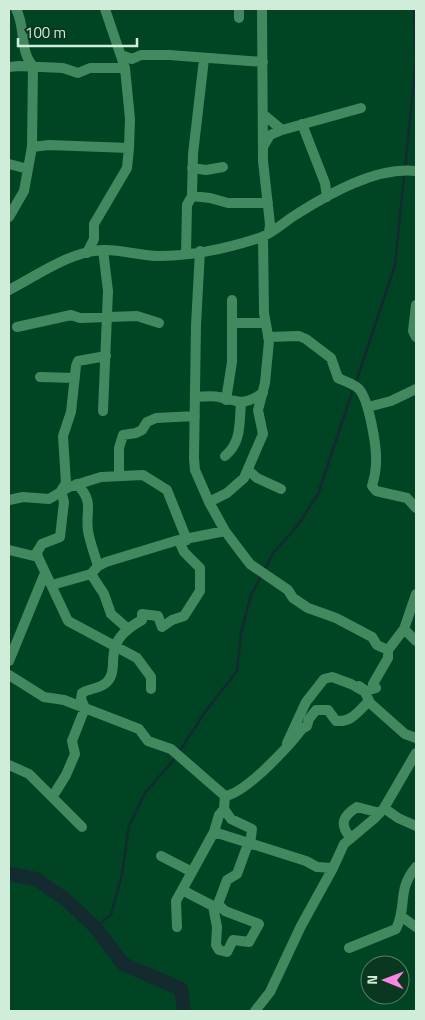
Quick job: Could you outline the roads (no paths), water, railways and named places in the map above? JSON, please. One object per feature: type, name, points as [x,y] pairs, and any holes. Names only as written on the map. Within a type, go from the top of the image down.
[{"type":"street","points":[[9,217],[24,191],[32,147],[32,66],[26,59],[22,19],[16,9]]},
{"type":"street","points":[[87,253],[94,239],[94,224],[127,168],[129,148],[130,119],[125,68],[105,9]]},
{"type":"street","points":[[209,502],[238,484],[248,470],[263,434],[258,410],[263,393],[269,355],[265,323],[268,203],[263,148],[262,9]]},
{"type":"street","points":[[121,55],[132,59],[141,55],[168,55],[263,62]]},
{"type":"street","points":[[186,254],[187,205],[192,196],[192,168],[204,59]]},
{"type":"street","points":[[9,68],[32,66],[63,68],[78,72],[90,68],[125,68]]},
{"type":"street","points":[[263,148],[270,135],[282,130],[361,108]]},
{"type":"street","points":[[263,114],[282,130]]},
{"type":"street","points":[[302,124],[325,182],[327,197]]},
{"type":"street","points":[[32,147],[50,145],[129,148]]},
{"type":"street","points":[[9,164],[28,169]]},
{"type":"street","points":[[192,168],[206,170],[223,168]]},
{"type":"street","points":[[9,290],[63,261],[87,253],[103,250],[153,256],[186,254],[266,235],[327,197],[387,172],[416,170]]},
{"type":"street","points":[[192,196],[210,198],[228,204],[268,203]]},
{"type":"street","points":[[103,250],[108,291],[103,411]]},
{"type":"street","points":[[200,251],[195,397],[195,470],[209,502],[225,531],[250,564],[288,590],[293,598],[308,608],[336,618],[372,637],[377,645],[388,650]]},
{"type":"street","points":[[226,400],[232,362],[232,300]]},
{"type":"street","points":[[416,305],[413,331],[416,337]]},
{"type":"street","points":[[17,327],[71,315],[80,318],[136,316],[159,324]]},
{"type":"street","points":[[232,323],[265,323]]},
{"type":"street","points":[[268,337],[299,336],[331,358],[338,378],[357,387],[368,407],[373,425],[376,462],[372,486],[376,491],[407,498],[416,508]]},
{"type":"street","points":[[106,356],[78,361],[71,412],[64,436],[66,483],[62,491],[64,502],[60,537],[42,544],[37,552],[68,621],[115,647],[128,652],[146,668],[151,677],[152,689]]},
{"type":"street","points":[[40,376],[75,378]]},
{"type":"street","points":[[368,407],[391,401],[416,389]]},
{"type":"street","points":[[195,397],[218,397],[241,403],[252,400],[263,393]]},
{"type":"street","points":[[225,456],[236,443],[240,428],[241,403]]},
{"type":"street","points":[[119,474],[119,448],[123,434],[142,430],[147,422],[156,418],[195,416]]},
{"type":"street","points":[[256,451],[258,478]]},
{"type":"street","points":[[248,470],[258,478],[281,489]]},
{"type":"street","points":[[66,473],[86,493],[89,506],[88,530],[98,566]]},
{"type":"street","points":[[9,500],[23,497],[49,499],[77,484],[119,474],[143,475],[167,490],[183,540],[184,552],[200,568],[200,591],[184,616],[172,620],[162,627],[158,616],[142,614],[142,620],[127,628],[115,647],[112,675],[100,687],[88,689],[82,694],[81,699],[85,708],[72,741],[75,754],[66,775],[53,796]]},
{"type":"street","points":[[52,585],[91,574],[98,566],[183,540],[225,531]]},
{"type":"street","points":[[9,550],[38,557]]},
{"type":"street","points":[[9,660],[45,573]]},
{"type":"street","points":[[91,574],[104,594],[111,614],[127,628]]},
{"type":"street","points":[[286,747],[290,733],[306,702],[324,679],[332,677],[362,687],[366,691],[376,688],[373,684],[388,658],[388,650],[404,629],[416,594]]},
{"type":"street","points":[[404,629],[416,641]]},
{"type":"street","points":[[9,675],[44,697],[64,700],[139,729],[148,741],[171,749],[225,796]]},
{"type":"street","points":[[351,684],[365,692],[370,703],[405,734],[416,738]]},
{"type":"street","points":[[225,796],[237,791],[286,747],[302,728],[307,726],[309,719],[316,710],[328,710],[336,720],[345,721],[350,720],[366,704],[370,703]]},
{"type":"street","points":[[256,1011],[270,992],[301,926],[334,868],[344,844],[382,811],[416,753]]},
{"type":"street","points":[[9,765],[29,774],[34,782],[53,796],[82,827]]},
{"type":"street","points":[[177,927],[174,909],[182,890],[214,832],[219,815],[224,809],[225,796]]},
{"type":"street","points":[[350,837],[344,829],[343,823],[345,817],[357,807],[382,811],[416,826]]},
{"type":"street","points":[[182,890],[213,906],[217,927],[216,945],[219,950],[227,952],[233,940],[249,942],[258,924],[225,911],[218,904],[227,880],[237,874],[249,844],[252,829],[231,819],[224,809]]},
{"type":"street","points":[[214,832],[306,861],[317,867],[334,868]]},
{"type":"street","points":[[161,856],[192,872]]},
{"type":"street","points":[[349,948],[396,929],[402,917],[404,883],[416,868]]},
{"type":"street","points":[[402,917],[416,927]]},
{"type":"waterway","points":[[405,169],[416,61],[414,9]]},
{"type":"waterway","points":[[356,382],[395,265],[404,175]]},
{"type":"waterway","points":[[264,571],[273,553],[298,525],[318,494],[354,387]]},
{"type":"waterway","points":[[179,752],[205,712],[237,671],[241,633],[251,595],[261,576]]},
{"type":"waterway","points":[[95,927],[111,915],[122,874],[129,826],[145,793],[176,757]]},
{"type":"waterway","points":[[9,874],[36,879],[65,899],[95,927],[123,964],[181,989],[184,1011]]}]
